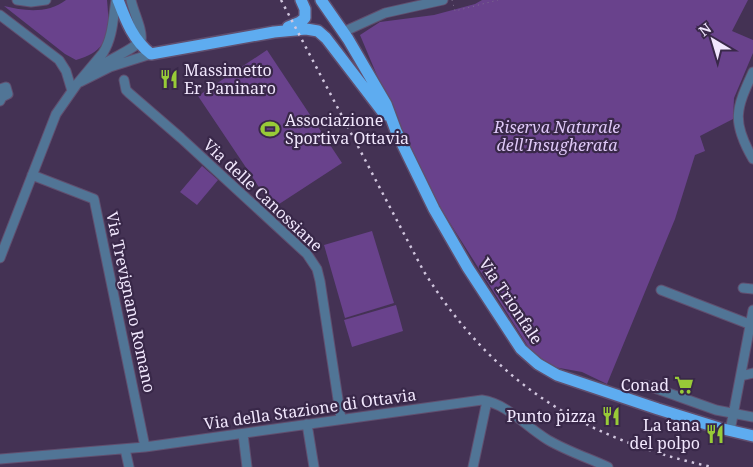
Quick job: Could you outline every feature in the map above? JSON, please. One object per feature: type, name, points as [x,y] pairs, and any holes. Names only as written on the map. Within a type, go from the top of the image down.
[{"type":"main road","points":[[117,0],[138,43],[151,54],[274,32],[304,19],[306,12],[301,0]]},
{"type":"main road","name":"Via Trionfale","points":[[321,0],[343,32],[386,104],[396,131],[450,238],[510,333],[529,357],[544,369],[557,375],[658,409],[753,436]]},
{"type":"main road","name":"Via Trionfale","points":[[274,32],[311,29],[320,32],[360,81],[396,131]]},
{"type":"street","points":[[17,0],[31,2],[46,0]]},
{"type":"street","points":[[0,258],[56,114],[74,87],[108,45],[117,0]]},
{"type":"street","points":[[74,87],[102,64],[138,43],[142,34],[131,0]]},
{"type":"street","points":[[343,32],[385,13],[443,0]]},
{"type":"street","points":[[0,15],[59,60],[74,87]]},
{"type":"street","points":[[74,87],[110,67],[151,54]]},
{"type":"street","points":[[753,72],[740,102],[738,116],[742,136],[753,159]]},
{"type":"street","name":"Via delle Canossiane","points":[[124,80],[126,90],[129,93],[181,138],[315,263],[320,281],[341,419]]},
{"type":"street","points":[[0,89],[6,88],[8,94],[2,97],[0,101]]},
{"type":"street","name":"Via Trevignano Romano","points":[[32,175],[94,199],[145,447]]},
{"type":"street","points":[[661,290],[750,324]]},
{"type":"street","points":[[730,431],[753,310]]},
{"type":"street","points":[[741,376],[753,374]]},
{"type":"street","points":[[646,385],[699,405],[753,417]]},
{"type":"street","name":"Via della Stazione di Ottavia","points":[[0,459],[14,462],[145,447],[476,400],[487,401],[507,410],[553,443],[608,467]]},
{"type":"street","points":[[473,467],[487,401]]},
{"type":"street","points":[[307,424],[314,467]]},
{"type":"street","points":[[243,434],[247,467]]},
{"type":"street","points":[[125,449],[129,467]]},
{"type":"path","points":[[452,0],[455,11],[498,0]]},
{"type":"green space","points":[[66,0],[107,0],[107,30],[102,45],[96,51],[76,60],[65,54],[4,6],[36,10],[52,8]]},
{"type":"green space","name":"Riserva Naturale dell'Insugherata","points":[[482,0],[748,0],[732,31],[753,40],[753,53],[734,98],[733,119],[700,136],[705,151],[695,155],[675,219],[607,384],[582,372],[554,367],[531,351],[436,201],[384,92],[360,35],[380,22],[434,15],[475,4]]},
{"type":"green space","name":"Associazione Sportiva Ottavia","points":[[267,50],[342,163],[273,208],[198,96]]},
{"type":"green space","points":[[202,166],[218,180],[197,205],[180,192]]},
{"type":"green space","points":[[372,231],[394,303],[345,318],[324,245]]},
{"type":"green space","points":[[396,305],[403,331],[352,347],[344,320]]},
{"type":"railway","points":[[281,0],[423,270],[450,310],[480,345],[511,375],[545,400],[582,422],[622,440],[665,455],[712,467]]},
{"type":"place","name":"Massimetto Er Paninaro","points":[[169,79]]},
{"type":"place","name":"Associazione Sportiva Ottavia","points":[[270,129]]},
{"type":"place","name":"Conad","points":[[684,385]]},
{"type":"place","name":"Punto pizza","points":[[611,416]]},
{"type":"place","name":"La tana del polpo","points":[[715,434]]}]
